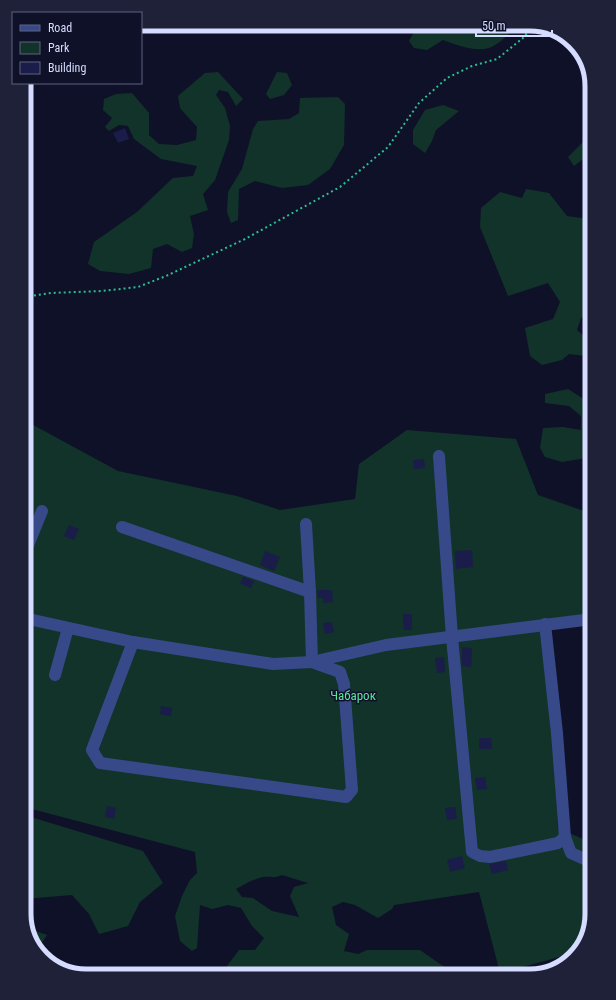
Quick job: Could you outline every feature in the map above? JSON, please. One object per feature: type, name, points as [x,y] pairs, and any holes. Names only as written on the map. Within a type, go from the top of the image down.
[{"type":"street","points":[[439,456],[452,637],[472,852],[480,856],[490,857],[558,843],[565,837]]},
{"type":"street","points":[[31,538],[42,511]]},
{"type":"street","points":[[306,524],[312,662]]},
{"type":"street","points":[[122,527],[310,592]]},
{"type":"street","points":[[31,620],[133,642],[273,664],[312,662],[386,645],[585,620]]},
{"type":"street","points":[[545,624],[557,733],[565,837],[571,853],[585,859]]},
{"type":"street","points":[[55,675],[68,628]]},
{"type":"street","points":[[133,642],[92,750],[100,763],[346,797],[352,790],[344,684],[340,672],[312,662]]},
{"type":"path","points":[[31,296],[52,293],[102,291],[138,286],[166,276],[245,239],[340,187],[388,147],[419,104],[447,78],[472,66],[497,59],[523,38],[528,31]]},
{"type":"green space","points":[[414,31],[512,31],[495,45],[483,49],[469,48],[443,40],[427,50],[414,48],[409,41]]},
{"type":"green space","points":[[218,72],[243,99],[236,106],[228,92],[219,90],[216,95],[225,108],[230,126],[229,140],[215,180],[203,194],[208,210],[190,216],[194,234],[192,248],[182,252],[167,244],[153,249],[151,268],[129,274],[100,271],[88,264],[94,242],[137,212],[173,178],[193,176],[197,166],[161,159],[134,139],[128,126],[119,125],[109,131],[105,127],[112,118],[103,110],[104,99],[116,94],[132,93],[149,113],[149,135],[159,144],[177,145],[196,140],[197,127],[180,108],[178,96],[205,73]]},
{"type":"green space","points":[[277,72],[287,73],[292,85],[284,95],[270,99],[266,94]]},
{"type":"green space","points":[[338,97],[345,104],[344,145],[330,169],[308,185],[282,188],[255,181],[239,189],[238,220],[231,223],[227,212],[228,192],[242,169],[253,129],[258,121],[289,119],[299,113],[300,98]]},
{"type":"green space","points":[[443,105],[459,111],[436,130],[425,153],[413,144],[413,130],[425,110]]},
{"type":"green space","points":[[585,140],[585,157],[574,166],[568,157]]},
{"type":"green space","points":[[526,189],[549,193],[567,216],[585,219],[585,316],[581,318],[577,330],[585,337],[585,356],[569,354],[562,360],[542,365],[530,356],[525,328],[553,319],[560,302],[548,283],[508,296],[480,227],[481,208],[500,192],[522,198]]},
{"type":"green space","points":[[568,389],[585,400],[585,458],[562,462],[545,457],[540,448],[543,428],[563,427],[581,430],[581,416],[569,406],[545,403],[545,394]]},
{"type":"green space","name":"Чабарок","points":[[31,424],[118,471],[237,496],[280,510],[355,499],[359,464],[407,430],[516,439],[538,495],[585,511],[585,615],[539,625],[552,731],[558,828],[585,840],[585,921],[579,940],[568,954],[515,969],[499,969],[479,892],[394,905],[392,909],[378,918],[355,905],[343,902],[332,907],[336,925],[349,934],[344,951],[358,954],[367,950],[420,950],[446,969],[225,969],[239,950],[255,950],[264,938],[252,926],[241,908],[228,905],[212,909],[200,905],[197,948],[192,951],[180,941],[175,916],[182,896],[190,880],[197,873],[195,852],[31,809]],"holes":[[[282,875],[308,883],[294,887],[290,896],[299,917],[272,911],[253,898],[242,897],[236,889],[260,878]]]},
{"type":"green space","points":[[31,817],[143,851],[163,883],[140,902],[128,926],[99,934],[89,914],[72,895],[31,898]]},
{"type":"green space","points":[[34,930],[47,935],[41,945]]},
{"type":"building","points":[[125,128],[129,139],[118,143],[113,133]]},
{"type":"building","points":[[424,459],[425,468],[414,469],[413,460]]},
{"type":"building","points":[[69,525],[79,529],[74,540],[64,536]]},
{"type":"building","points":[[472,550],[473,567],[456,569],[455,551]]},
{"type":"building","points":[[265,551],[280,557],[274,571],[260,565]]},
{"type":"building","points":[[243,577],[254,581],[251,588],[240,583]]},
{"type":"building","points":[[317,590],[332,590],[333,602],[323,603],[323,598],[318,598]]},
{"type":"building","points":[[403,614],[412,614],[412,630],[404,630]]},
{"type":"building","points":[[332,622],[334,632],[325,634],[323,623]]},
{"type":"building","points":[[462,647],[472,648],[471,667],[462,666]]},
{"type":"building","points":[[444,657],[445,672],[437,673],[435,658]]},
{"type":"building","points":[[161,706],[172,708],[171,716],[160,714]]},
{"type":"building","points":[[479,738],[491,738],[492,749],[479,749]]},
{"type":"building","points":[[485,777],[487,789],[477,790],[475,778]]},
{"type":"building","points":[[107,806],[116,808],[114,819],[105,817]]},
{"type":"building","points":[[455,807],[457,819],[447,820],[445,808]]},
{"type":"building","points":[[462,856],[465,868],[450,872],[447,860]]},
{"type":"building","points":[[506,861],[508,870],[492,874],[489,864]]}]
